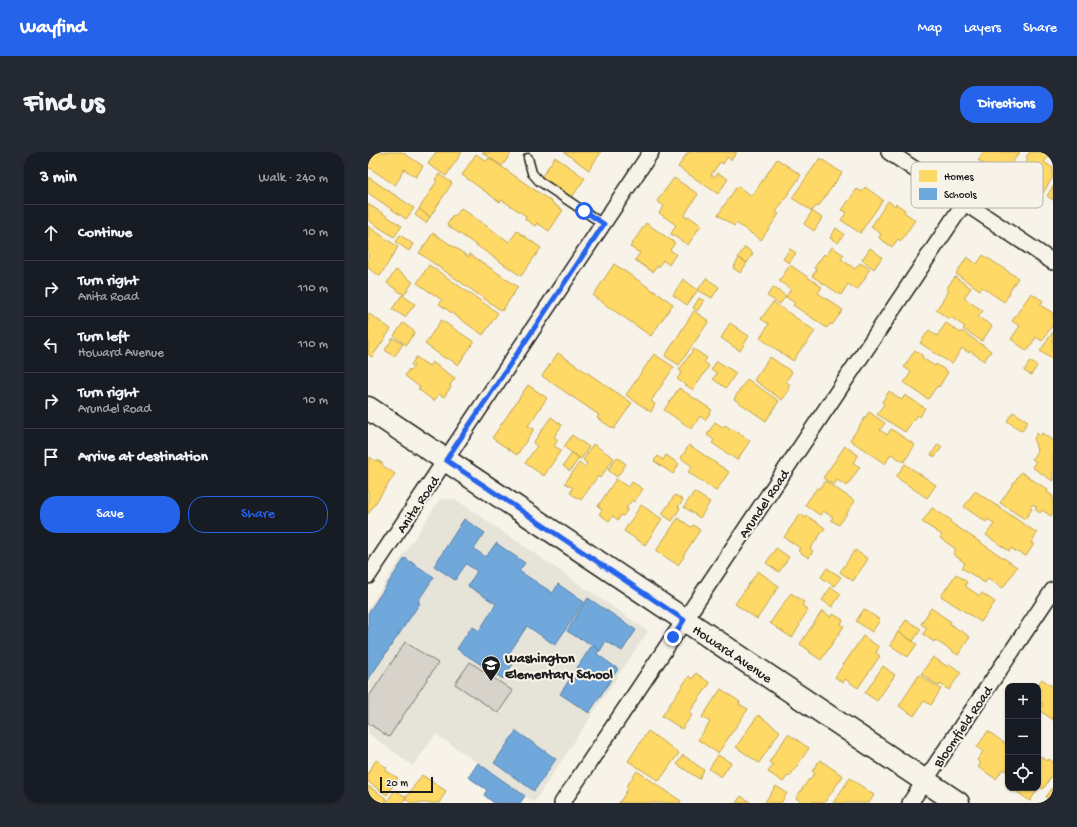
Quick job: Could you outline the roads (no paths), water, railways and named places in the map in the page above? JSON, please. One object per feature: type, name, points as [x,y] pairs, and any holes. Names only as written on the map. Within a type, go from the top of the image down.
[{"type":"street","name":"Anita Road","points":[[368,576],[651,152]]},
{"type":"street","points":[[889,152],[911,167]]},
{"type":"street","name":"Arundel Road","points":[[562,803],[960,208]]},
{"type":"street","points":[[973,208],[1053,262]]},
{"type":"street","name":"Howard Avenue","points":[[368,408],[958,803]]},
{"type":"street","name":"Bloomfield Road","points":[[910,803],[1053,590]]},
{"type":"lane","points":[[528,158],[532,173],[539,181],[604,224]]},
{"type":"place","name":"Washington Elementary School","points":[[491,682]]}]
